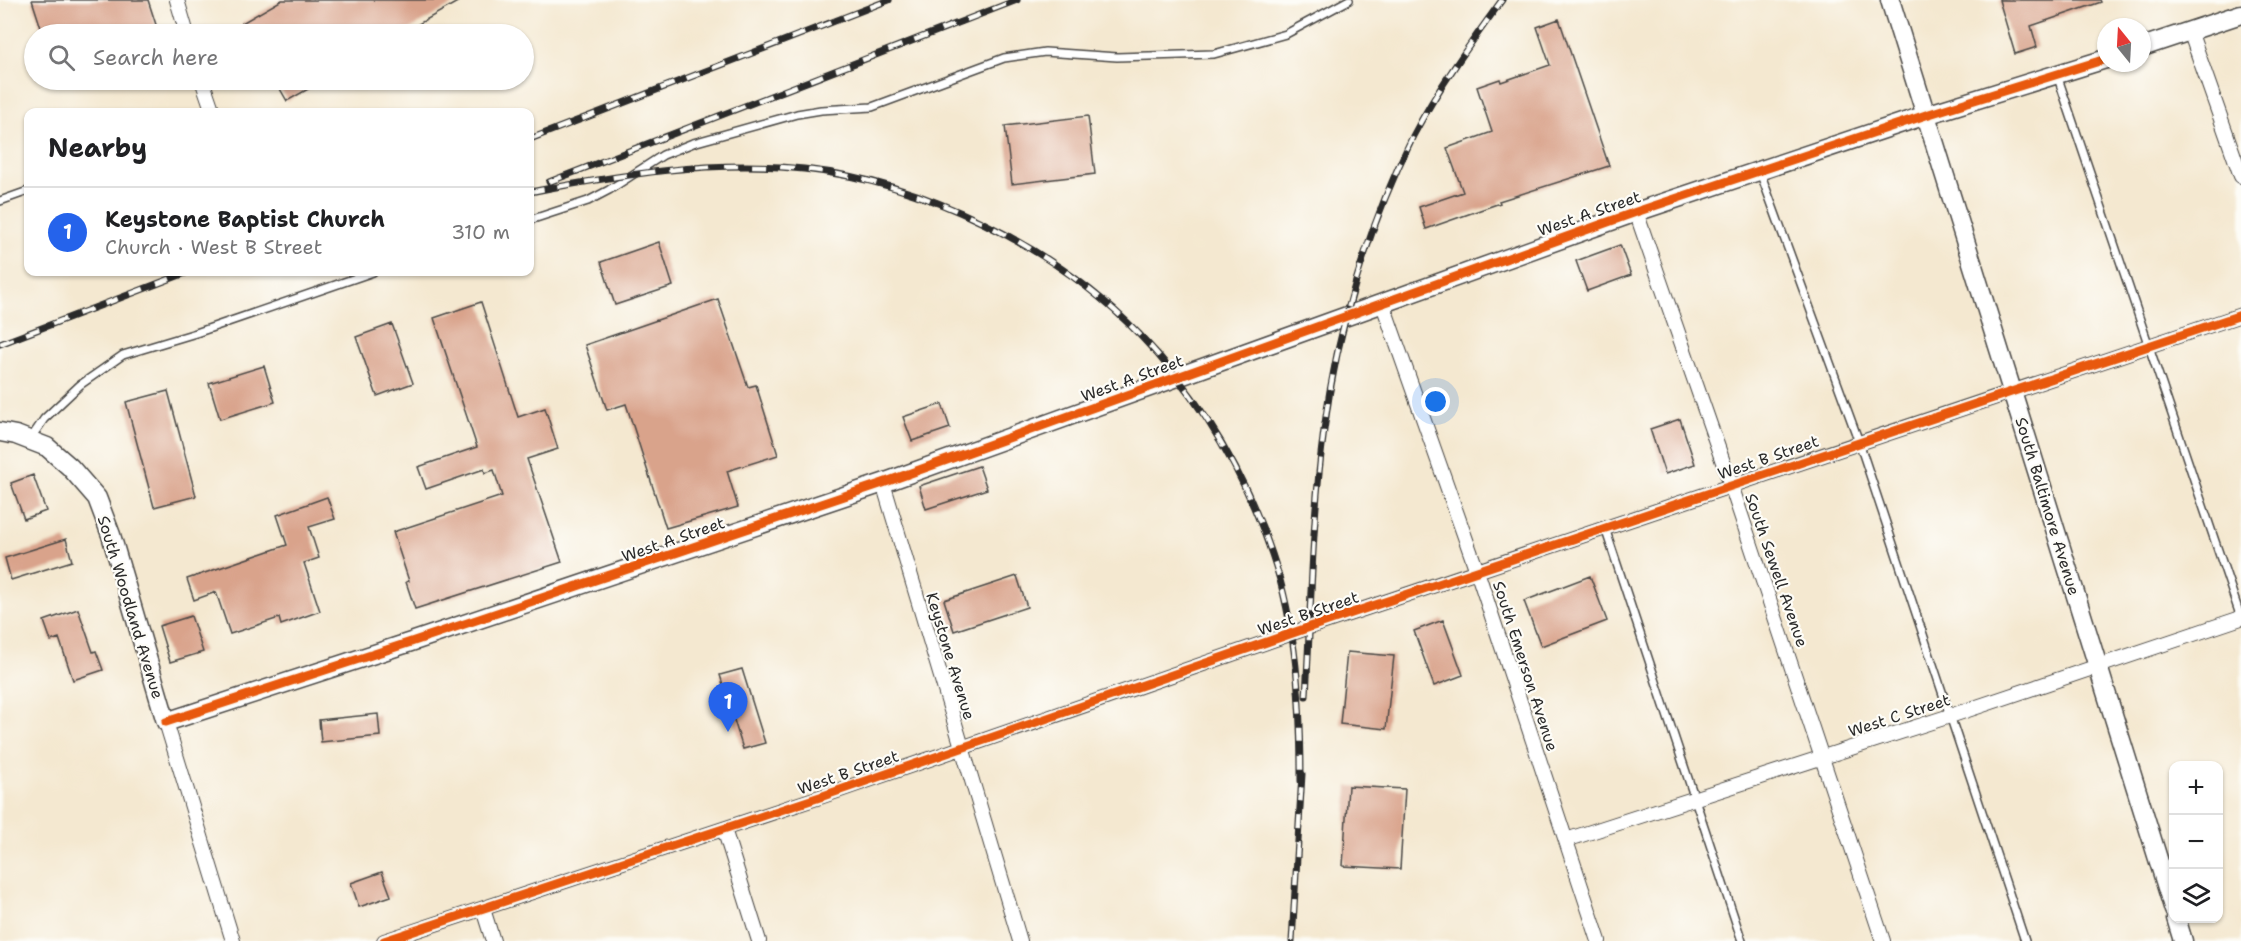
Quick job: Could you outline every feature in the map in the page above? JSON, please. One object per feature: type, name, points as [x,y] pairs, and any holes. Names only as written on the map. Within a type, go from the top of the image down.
[{"type":"street","points":[[177,0],[184,24]]},
{"type":"street","name":"South Baltimore Avenue","points":[[1890,0],[2169,894]]},
{"type":"street","points":[[2151,44],[2241,14]]},
{"type":"street","points":[[2190,31],[2241,176]]},
{"type":"street","name":"West A Street","points":[[166,722],[883,483],[1636,212],[1926,115],[2097,62]]},
{"type":"street","points":[[205,90],[212,108]]},
{"type":"street","name":"South Sewell Avenue","points":[[1636,212],[1731,485],[1883,941]]},
{"type":"street","name":"South Emerson Avenue","points":[[1382,302],[1477,571],[1599,941]]},
{"type":"street","name":"West B Street","points":[[384,941],[724,829],[1477,571],[2241,315]]},
{"type":"street","name":"South Woodland Avenue","points":[[0,432],[47,447],[70,466],[97,498],[111,535],[233,941]]},
{"type":"street","name":"Keystone Avenue","points":[[883,483],[1020,941]]},
{"type":"street","name":"West C Street","points":[[1566,840],[2098,668],[2241,618]]},
{"type":"street","points":[[724,829],[759,941]]},
{"type":"street","points":[[483,909],[493,941]]},
{"type":"street","points":[[2177,923],[2179,940]]},
{"type":"lane","points":[[534,219],[588,201],[663,155],[693,143],[796,114],[872,107],[1004,58],[1045,52],[1117,57],[1214,54],[1286,34],[1349,0]]},
{"type":"lane","points":[[2057,75],[2241,618]]},
{"type":"lane","points":[[1759,171],[1859,442],[2025,941]]},
{"type":"lane","points":[[0,201],[24,192]]},
{"type":"lane","points":[[29,440],[44,419],[80,385],[123,355],[196,333],[361,276]]},
{"type":"lane","points":[[1605,528],[1742,941]]},
{"type":"building","points":[[32,0],[148,0],[156,24],[40,24]]},
{"type":"building","points":[[282,0],[461,0],[419,24],[242,23]]},
{"type":"building","points":[[1999,0],[2100,0],[2101,2],[2031,26],[2037,47],[2015,54]]},
{"type":"building","points":[[1559,19],[1609,166],[1499,201],[1500,203],[1426,229],[1419,207],[1463,192],[1447,148],[1492,132],[1477,87],[1500,79],[1501,82],[1550,65],[1537,27]]},
{"type":"building","points":[[281,90],[306,90],[287,101]]},
{"type":"building","points":[[1088,116],[1095,174],[1012,184],[1005,126]]},
{"type":"building","points":[[659,242],[673,286],[615,305],[601,262]]},
{"type":"building","points":[[1620,245],[1631,275],[1587,291],[1576,261]]},
{"type":"building","points":[[718,299],[748,387],[756,385],[778,455],[727,471],[738,507],[666,528],[626,404],[607,410],[585,345]]},
{"type":"building","points":[[481,302],[518,417],[545,408],[558,449],[527,459],[562,562],[415,609],[406,582],[409,581],[393,532],[502,496],[494,470],[485,473],[484,469],[426,489],[418,467],[477,447],[434,318]]},
{"type":"building","points":[[392,324],[413,383],[377,396],[356,337]]},
{"type":"building","points":[[264,366],[275,402],[220,419],[209,383]]},
{"type":"building","points":[[168,391],[196,496],[154,507],[126,402]]},
{"type":"building","points":[[942,404],[950,428],[912,441],[903,417]]},
{"type":"building","points":[[1680,419],[1695,464],[1665,474],[1650,429]]},
{"type":"building","points":[[979,466],[987,489],[926,509],[919,486]]},
{"type":"building","points":[[33,475],[46,511],[24,519],[11,483]]},
{"type":"building","points":[[327,497],[335,519],[309,527],[319,558],[304,563],[320,611],[281,625],[279,618],[230,634],[216,592],[194,600],[187,579],[287,545],[277,515]]},
{"type":"building","points":[[66,539],[72,561],[11,580],[5,558]]},
{"type":"building","points":[[1017,576],[1027,607],[954,631],[944,600]]},
{"type":"building","points":[[1590,576],[1607,621],[1541,646],[1524,601]]},
{"type":"building","points":[[78,609],[93,652],[96,651],[103,670],[73,680],[59,638],[51,641],[44,621]]},
{"type":"building","points":[[191,616],[203,652],[170,662],[159,626]]},
{"type":"building","points":[[1443,620],[1463,675],[1434,686],[1414,631]]},
{"type":"building","points":[[1347,652],[1394,656],[1386,729],[1340,724]]},
{"type":"building","points":[[742,669],[765,743],[743,749],[720,675]]},
{"type":"building","points":[[378,714],[380,736],[321,742],[319,720]]},
{"type":"building","points":[[1348,786],[1405,789],[1400,869],[1343,866]]},
{"type":"building","points":[[382,872],[391,896],[359,907],[351,883]]},
{"type":"railway","points":[[534,137],[889,0]]},
{"type":"railway","points":[[549,182],[1017,0]]},
{"type":"railway","points":[[1306,696],[1314,530],[1320,463],[1337,354],[1356,279],[1382,206],[1413,136],[1444,83],[1502,0]]},
{"type":"railway","points":[[534,191],[666,170],[701,167],[770,166],[804,169],[849,176],[895,188],[940,204],[985,224],[1068,273],[1105,302],[1161,358],[1218,436],[1248,494],[1272,554],[1287,609],[1296,666],[1301,781]]},
{"type":"railway","points":[[0,344],[178,276]]},
{"type":"railway","points":[[1292,941],[1302,774]]},
{"type":"cycle path","points":[[166,722],[883,483],[1636,212],[1926,115],[2097,62]]},
{"type":"cycle path","points":[[384,941],[823,796],[1310,627],[2241,315]]},
{"type":"place","name":"Keystone Baptist Church","points":[[728,732]]}]
